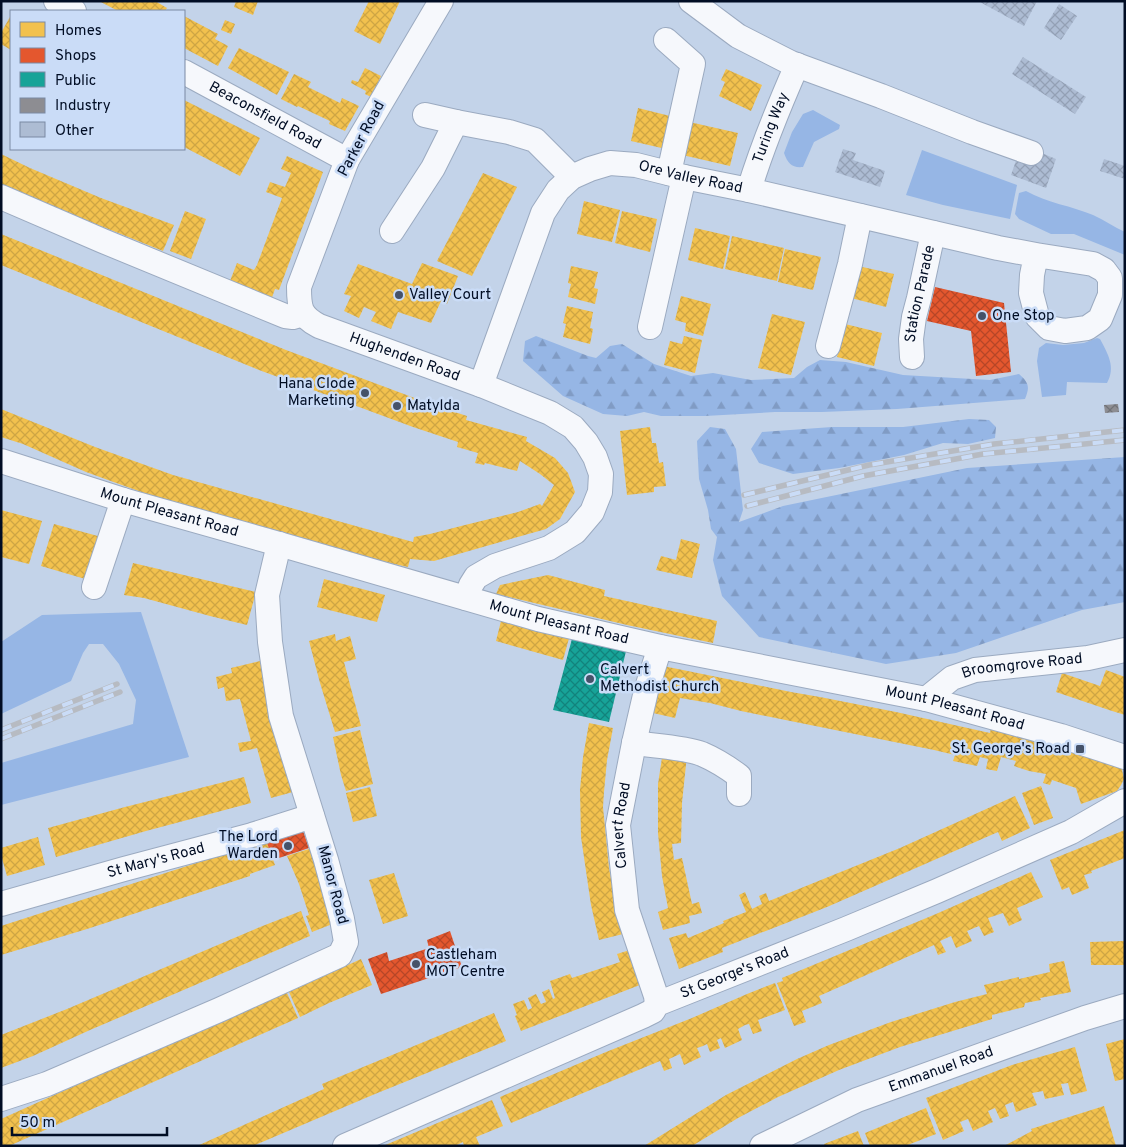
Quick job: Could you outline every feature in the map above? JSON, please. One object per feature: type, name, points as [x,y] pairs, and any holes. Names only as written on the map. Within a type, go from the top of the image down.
[{"type":"street","points":[[56,1],[72,10]]},
{"type":"street","name":"Parker Road","points":[[302,314],[299,303],[299,287],[347,160],[441,1]]},
{"type":"street","points":[[691,1],[738,36],[797,65],[1031,153]]},
{"type":"street","points":[[650,327],[677,175],[692,64],[666,40]]},
{"type":"street","name":"Turing Way","points":[[750,190],[760,154],[797,65]]},
{"type":"street","name":"Beaconsfield Road","points":[[185,73],[347,160]]},
{"type":"street","points":[[425,115],[509,132],[535,140],[572,177]]},
{"type":"street","points":[[392,231],[433,168],[456,122]]},
{"type":"street","name":"Ore Valley Road","points":[[481,385],[543,213],[558,190],[572,177],[610,163],[636,165],[933,233],[1036,255],[1093,264],[1117,275],[1100,319],[1087,328],[1065,331],[1049,328],[1037,316],[1031,293],[1036,255]]},
{"type":"street","name":"Hughenden Road","points":[[1,197],[286,316],[293,317],[302,314],[319,326],[524,401],[550,412],[573,427],[586,442],[595,457],[601,474],[600,492],[592,512],[575,532],[549,548],[494,566],[476,577],[466,598]]},
{"type":"street","points":[[828,346],[850,264],[860,216]]},
{"type":"street","name":"Station Parade","points":[[912,357],[911,339],[914,317],[933,233]]},
{"type":"street","name":"Mount Pleasant Road","points":[[1,461],[124,500],[538,619],[660,647],[926,699],[1061,736],[1125,757]]},
{"type":"street","points":[[94,587],[124,500]]},
{"type":"street","name":"Manor Road","points":[[1,1099],[47,1084],[340,956],[346,942],[342,919],[328,866],[281,716],[270,642],[267,595],[279,544]]},
{"type":"street","name":"Calvert Road","points":[[657,1004],[627,910],[618,825],[646,691],[660,647]]},
{"type":"street","name":"Broomgrove Road","points":[[926,699],[952,678],[975,670],[1088,658],[1125,650]]},
{"type":"street","points":[[634,743],[689,750],[724,764],[739,776],[739,794]]},
{"type":"street","name":"St George's Road","points":[[345,1146],[643,1016],[653,1011],[657,1004],[846,929],[1071,832],[1125,801]]},
{"type":"street","name":"St Mary's Road","points":[[1,904],[124,869],[252,836],[312,816]]},
{"type":"street","name":"Emmanuel Road","points":[[762,1146],[857,1100],[1084,1018],[1125,1006]]},
{"type":"green space","points":[[813,110],[840,125],[839,129],[814,142],[803,167],[796,167],[789,163],[784,153],[792,132],[803,114]]},
{"type":"green space","points":[[922,150],[1017,185],[1010,219],[906,195]]},
{"type":"green space","points":[[1026,191],[1042,199],[1093,215],[1125,232],[1125,255],[1074,234],[1051,234],[1019,219],[1015,214],[1019,193]]},
{"type":"green space","points":[[536,336],[596,358],[610,346],[622,344],[654,364],[691,376],[713,373],[751,380],[794,378],[807,367],[820,360],[846,362],[903,375],[990,380],[1019,374],[1027,383],[1028,391],[1025,399],[897,409],[705,416],[661,416],[644,412],[627,416],[603,414],[563,396],[523,361],[525,341]]},
{"type":"green space","points":[[1097,338],[1100,339],[1110,361],[1111,371],[1107,383],[1067,382],[1066,395],[1042,397],[1037,361],[1039,348],[1046,343],[1063,345],[1084,343]]},
{"type":"green space","points":[[969,419],[989,420],[996,427],[995,438],[968,444],[943,443],[904,455],[839,468],[793,474],[759,463],[751,449],[762,432],[832,427],[903,427]]},
{"type":"green space","points":[[710,427],[725,429],[736,449],[743,510],[739,522],[783,506],[967,468],[1125,457],[1125,602],[1082,610],[956,653],[886,664],[759,637],[722,596],[713,560],[717,537],[711,529],[708,510],[699,479],[697,441]]},
{"type":"green space","points":[[141,612],[189,757],[1,805],[1,763],[133,724],[136,700],[119,664],[103,644],[89,644],[71,681],[1,714],[1,642],[42,615]]},
{"type":"building: Homes","points":[[99,1],[155,1],[167,8],[166,10],[116,10]]},
{"type":"building: Homes","points":[[236,1],[258,1],[253,15],[234,7]]},
{"type":"building: Homes","points":[[369,1],[400,1],[380,44],[354,31]]},
{"type":"building: Homes","points":[[10,17],[10,49],[1,44],[1,33]]},
{"type":"building: Homes","points":[[185,17],[218,34],[215,39],[228,46],[218,66],[185,49]]},
{"type":"building: Homes","points":[[225,20],[235,24],[231,34],[221,30]]},
{"type":"building: Homes","points":[[239,48],[289,72],[277,95],[228,68]]},
{"type":"building: Homes","points":[[365,68],[381,76],[371,97],[365,94],[366,91],[351,83],[352,80],[358,82]]},
{"type":"building: Homes","points":[[726,69],[762,85],[751,111],[719,96],[725,82],[721,80]]},
{"type":"building: Homes","points":[[294,74],[311,82],[308,87],[340,103],[342,98],[359,106],[345,131],[329,124],[330,121],[281,99]]},
{"type":"building: Homes","points":[[185,100],[260,138],[240,176],[185,148]]},
{"type":"building: Homes","points":[[638,108],[674,117],[666,149],[631,141]]},
{"type":"building: Homes","points":[[685,121],[738,133],[730,166],[678,154]]},
{"type":"building: Homes","points":[[1,154],[101,198],[174,225],[163,251],[1,186]]},
{"type":"building: Homes","points":[[287,156],[323,172],[279,290],[275,289],[270,303],[228,286],[237,263],[254,270],[257,265],[282,198],[266,192],[270,182],[285,187],[291,173],[281,169]]},
{"type":"building: Homes","points":[[483,173],[517,187],[472,276],[437,261]]},
{"type":"building: Homes","points":[[584,201],[620,210],[612,242],[577,234]]},
{"type":"building: Homes","points":[[185,211],[206,219],[191,259],[170,251]]},
{"type":"building: Homes","points":[[622,211],[657,219],[650,252],[615,243]]},
{"type":"building: Homes","points":[[695,228],[730,236],[723,269],[688,260]]},
{"type":"building: Homes","points":[[1,234],[286,350],[467,416],[466,420],[527,437],[526,441],[555,458],[568,473],[575,492],[560,519],[546,529],[434,561],[410,559],[408,567],[376,560],[166,501],[86,472],[23,444],[1,437],[1,409],[95,447],[173,475],[413,542],[414,537],[518,512],[540,504],[542,506],[554,485],[520,461],[517,471],[485,463],[484,465],[475,463],[478,453],[457,447],[458,442],[259,370],[1,265]]},
{"type":"building: Homes","points":[[732,236],[784,248],[777,281],[725,269]]},
{"type":"building: Homes","points":[[785,249],[821,257],[813,290],[778,282]]},
{"type":"building: Homes","name":"Valley Court","points":[[422,263],[458,276],[447,304],[441,301],[431,323],[398,312],[391,329],[371,321],[376,312],[364,307],[359,318],[344,311],[351,296],[344,294],[358,264],[412,284]]},
{"type":"building: Homes","points":[[571,266],[598,272],[594,288],[598,289],[595,304],[568,297],[571,284],[568,283]]},
{"type":"building: Homes","points":[[858,266],[894,274],[886,307],[851,298]]},
{"type":"building: Homes","points":[[681,296],[711,304],[703,336],[685,331],[686,323],[675,320]]},
{"type":"building: Homes","points":[[567,306],[593,312],[590,328],[593,329],[590,344],[563,337],[566,324],[563,323]]},
{"type":"building: Homes","points":[[772,314],[805,322],[791,375],[758,368]]},
{"type":"building: Homes","points":[[845,324],[882,333],[874,366],[837,357]]},
{"type":"building: Homes","points":[[684,336],[702,340],[695,373],[664,365],[670,341],[682,344]]},
{"type":"building: Homes","points":[[650,427],[652,443],[656,443],[659,463],[663,462],[666,486],[654,487],[654,492],[627,495],[620,431]]},
{"type":"building: Homes","points":[[1,510],[42,521],[29,564],[1,557]]},
{"type":"building: Homes","points":[[54,524],[105,538],[92,581],[41,566]]},
{"type":"building: Homes","points":[[681,539],[700,544],[692,578],[656,570],[661,556],[676,560]]},
{"type":"building: Homes","points":[[133,563],[256,592],[247,625],[144,598],[124,595]]},
{"type":"building: Homes","points":[[548,575],[605,590],[604,596],[717,621],[713,643],[496,594],[500,585]]},
{"type":"building: Homes","points":[[324,579],[385,595],[377,622],[317,607]]},
{"type":"building: Homes","points":[[503,613],[571,631],[563,660],[496,641]]},
{"type":"building: Homes","points":[[335,634],[336,641],[350,636],[356,659],[344,662],[361,726],[335,732],[309,641]]},
{"type":"building: Homes","points":[[260,661],[293,792],[271,798],[257,748],[240,752],[238,743],[251,741],[240,699],[226,701],[224,687],[218,689],[216,677],[232,673],[231,668]]},
{"type":"building: Homes","points":[[663,666],[896,712],[990,733],[991,727],[1121,765],[1124,779],[1117,791],[1081,804],[1076,788],[1052,780],[1050,785],[1043,783],[1046,774],[1014,766],[1016,761],[1001,757],[997,771],[986,769],[988,759],[980,757],[977,766],[953,761],[955,755],[934,750],[680,698],[675,718],[653,713]]},
{"type":"building: Homes","points":[[1106,670],[1125,677],[1125,715],[1056,692],[1062,673],[1100,686]]},
{"type":"building: Homes","points":[[589,723],[613,728],[607,760],[603,807],[609,868],[623,934],[599,940],[591,905],[581,837],[580,790]]},
{"type":"building: Homes","points":[[360,730],[373,784],[346,791],[333,737]]},
{"type":"building: Homes","points":[[663,751],[687,755],[682,803],[681,843],[672,844],[674,860],[682,858],[692,904],[699,902],[702,913],[689,916],[690,923],[663,930],[658,912],[668,908],[662,876],[658,833],[658,784]]},
{"type":"building: Homes","points":[[244,777],[251,803],[56,857],[48,828]]},
{"type":"building: Homes","points":[[1041,786],[1053,818],[1034,825],[1022,793]]},
{"type":"building: Homes","points":[[370,787],[377,816],[353,822],[346,793]]},
{"type":"building: Homes","points":[[1015,796],[1030,828],[1002,841],[998,832],[827,907],[722,948],[723,952],[679,969],[669,938],[686,933],[688,938],[746,912],[739,895],[745,892],[752,909],[762,904],[759,896],[766,893],[769,901],[900,848]]},
{"type":"building: Homes","points":[[1125,830],[1125,858],[1084,875],[1089,888],[1072,895],[1069,887],[1062,890],[1050,860]]},
{"type":"building: Homes","points":[[38,837],[45,865],[7,876],[1,848]]},
{"type":"building: Homes","points":[[267,843],[275,865],[250,874],[250,876],[1,955],[1,926],[212,858],[243,849],[244,852]]},
{"type":"building: Homes","points":[[312,848],[335,923],[312,932],[306,916],[309,915],[299,884],[287,856]]},
{"type":"building: Homes","points":[[1031,872],[1043,897],[1017,908],[1022,920],[1009,926],[1003,913],[988,918],[994,932],[984,936],[979,926],[967,931],[972,941],[956,948],[951,936],[940,941],[946,952],[938,955],[934,945],[819,996],[822,1003],[802,1011],[806,1022],[794,1026],[777,983],[783,981],[782,978]]},
{"type":"building: Homes","points":[[394,873],[408,916],[383,924],[369,880]]},
{"type":"building: Homes","points":[[301,911],[310,936],[33,1056],[1,1068],[1,1035]]},
{"type":"building: Homes","points":[[1125,941],[1125,965],[1091,965],[1090,942]]},
{"type":"building: Homes","points":[[633,949],[645,983],[521,1031],[513,1004],[524,1000],[528,1010],[532,1008],[528,998],[536,994],[541,1004],[546,1002],[542,992],[549,989],[553,999],[555,998],[550,981],[570,974],[572,978],[620,962],[617,954]]},
{"type":"building: Homes","points":[[361,959],[372,985],[300,1017],[289,992]]},
{"type":"building: Homes","points":[[1064,961],[1071,992],[1025,1003],[1024,1007],[992,1015],[992,1019],[900,1047],[839,1070],[778,1097],[738,1118],[692,1146],[644,1146],[726,1095],[797,1059],[891,1022],[987,994],[984,985],[1050,972],[1049,964]]},
{"type":"building: Homes","points":[[775,983],[785,1010],[758,1020],[762,1031],[753,1034],[749,1024],[745,1025],[738,1029],[742,1040],[725,1048],[721,1038],[717,1040],[720,1048],[710,1052],[707,1044],[697,1048],[701,1057],[684,1065],[680,1054],[669,1059],[672,1068],[664,1071],[660,1061],[511,1123],[500,1097]]},
{"type":"building: Homes","points":[[287,993],[298,1018],[9,1146],[1,1146],[1,1119]]},
{"type":"building: Homes","points":[[494,1013],[506,1041],[253,1146],[197,1146],[324,1089],[322,1084]]},
{"type":"building: Homes","points":[[1125,1039],[1125,1079],[1115,1081],[1106,1044]]},
{"type":"building: Homes","points":[[1075,1047],[1087,1091],[1071,1095],[1068,1083],[1061,1084],[1064,1095],[1045,1099],[1043,1091],[1032,1093],[1037,1105],[1016,1112],[1013,1102],[1005,1105],[1009,1116],[1000,1119],[995,1108],[988,1111],[993,1122],[973,1131],[968,1119],[960,1122],[964,1131],[943,1140],[926,1098],[1012,1065]]},
{"type":"building: Homes","points":[[492,1100],[503,1126],[476,1137],[480,1146],[464,1146],[463,1142],[455,1146],[383,1146]]},
{"type":"building: Homes","points":[[1104,1106],[1116,1146],[1004,1146],[1032,1131],[1031,1129]]},
{"type":"building: Homes","points":[[926,1108],[936,1134],[905,1146],[870,1146],[865,1133]]},
{"type":"building: Homes","points":[[858,1131],[864,1146],[825,1146],[824,1144]]},
{"type":"building: Shops","points":[[935,287],[1004,303],[1011,372],[976,376],[971,331],[927,321]]},
{"type":"building: Shops","name":"The Lord Warden","points":[[303,831],[309,848],[273,860],[267,843]]},
{"type":"building: Shops","name":"Castleham MOT Centre","points":[[450,931],[462,967],[381,994],[368,959],[387,952],[389,961],[429,948],[427,940]]},
{"type":"building: Public","name":"Calvert Methodist Church","points":[[573,635],[627,647],[609,722],[553,710]]},
{"type":"building: Industry","points":[[1118,404],[1119,412],[1105,413],[1104,405]]},
{"type":"building: Other","points":[[978,1],[1037,1],[1024,26]]},
{"type":"building: Other","points":[[1059,4],[1077,16],[1061,40],[1044,28]]},
{"type":"building: Other","points":[[1023,57],[1086,97],[1075,114],[1012,74]]},
{"type":"building: Other","points":[[843,149],[856,153],[853,160],[885,171],[880,187],[835,172]]},
{"type":"building: Other","points":[[1019,152],[1039,152],[1056,159],[1046,188],[1011,175]]},
{"type":"building: Other","points":[[1104,159],[1125,166],[1125,179],[1100,171]]},
{"type":"railway","points":[[744,495],[869,465],[994,444],[1125,430]]},
{"type":"railway","points":[[747,506],[863,476],[983,454],[1125,440]]},
{"type":"railway","points":[[1,730],[117,684]]},
{"type":"railway","points":[[1,739],[120,692]]},
{"type":"place","name":"Valley Court","points":[[399,295]]},
{"type":"place","name":"One Stop","points":[[982,316]]},
{"type":"place","name":"Hana Clode Marketing","points":[[365,393]]},
{"type":"place","name":"Matylda","points":[[397,406]]},
{"type":"place","name":"Calvert Methodist Church","points":[[590,679]]},
{"type":"place","name":"St. George's Road","points":[[1080,749]]},
{"type":"place","name":"The Lord Warden","points":[[288,846]]},
{"type":"place","name":"Castleham MOT Centre","points":[[416,964]]}]
